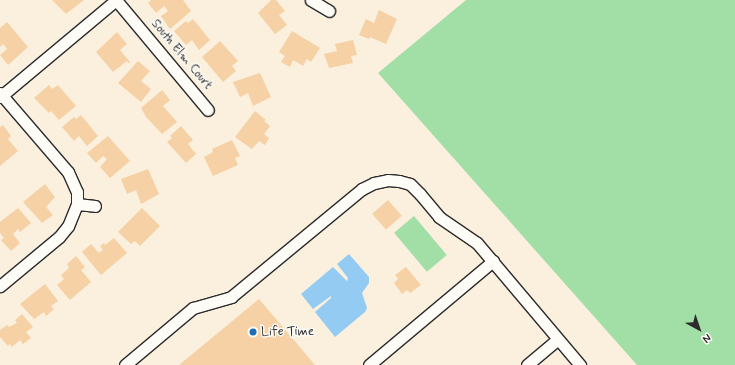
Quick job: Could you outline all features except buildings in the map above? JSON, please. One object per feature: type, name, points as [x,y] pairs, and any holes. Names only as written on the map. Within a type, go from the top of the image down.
[{"type":"street","points":[[0,286],[59,237],[68,226],[77,204],[77,192],[68,172],[1,95],[116,0]]},
{"type":"street","name":"South Elm Court","points":[[116,0],[208,110]]},
{"type":"street","points":[[311,0],[329,11]]},
{"type":"street","points":[[125,365],[193,308],[231,297],[362,189],[374,183],[388,180],[399,180],[410,184],[439,217],[477,243],[580,365]]},
{"type":"street","points":[[77,204],[95,206]]},
{"type":"street","points":[[368,365],[493,261]]},
{"type":"street","points":[[527,365],[558,339]]},
{"type":"green space","points":[[466,0],[735,0],[735,365],[637,365],[378,73]]},
{"type":"green space","points":[[414,216],[447,255],[427,272],[394,233]]},
{"type":"water","points":[[349,254],[369,277],[369,283],[362,293],[367,308],[365,312],[335,337],[315,312],[331,298],[331,296],[313,309],[301,294],[333,267],[347,281],[348,278],[337,264]]},
{"type":"place","name":"Life Time","points":[[253,332]]}]
